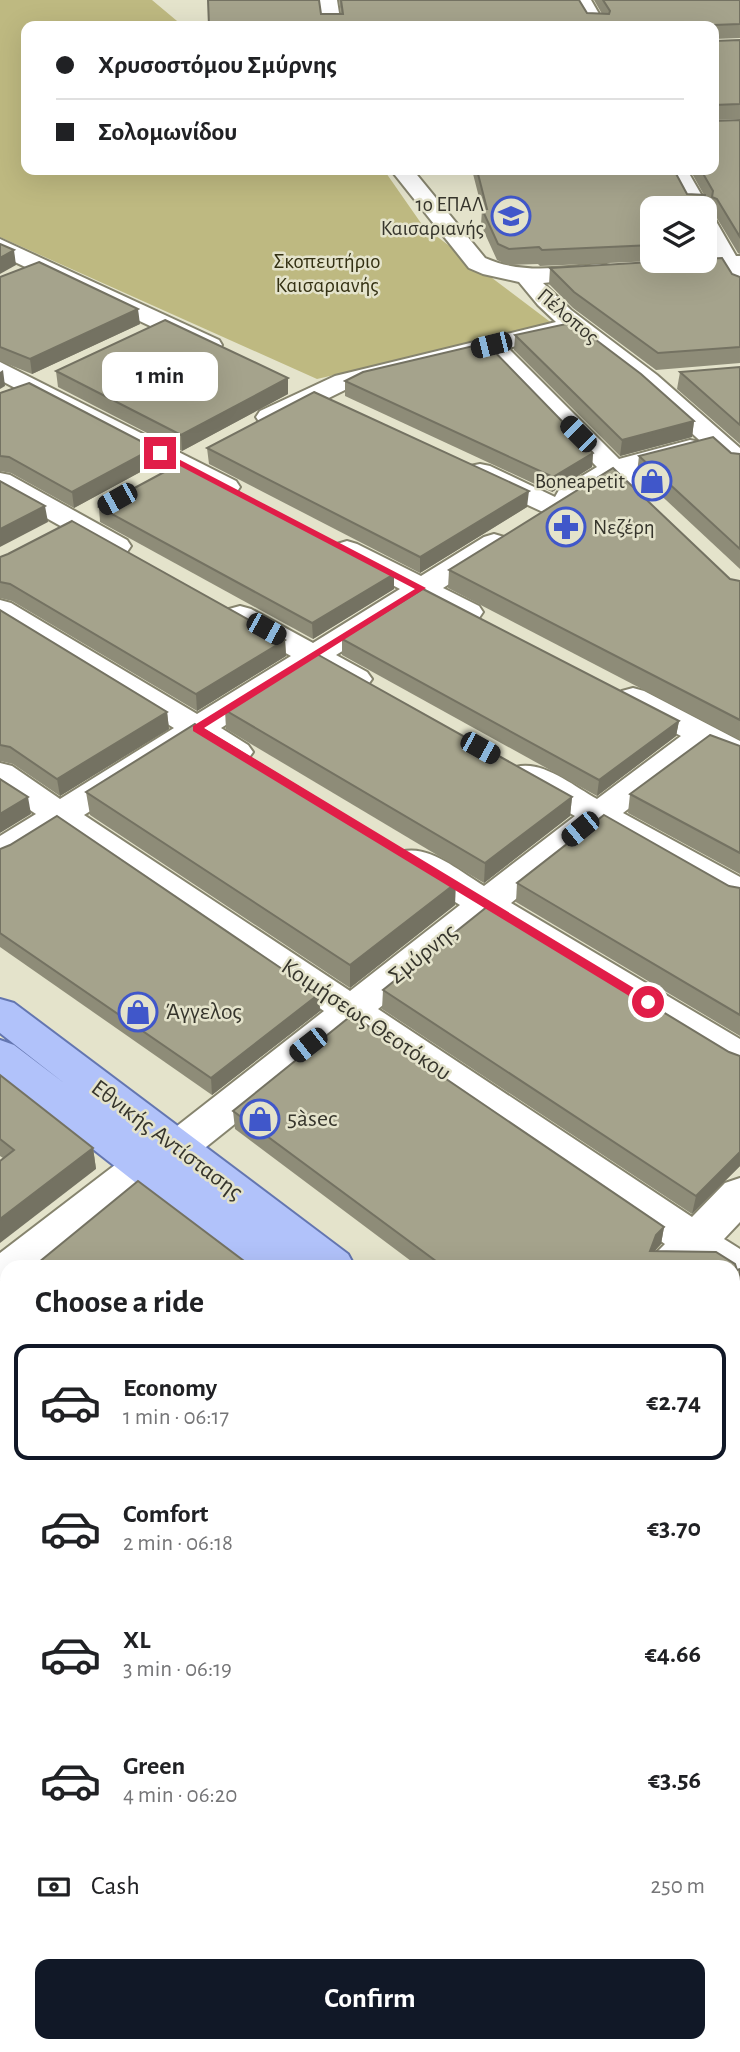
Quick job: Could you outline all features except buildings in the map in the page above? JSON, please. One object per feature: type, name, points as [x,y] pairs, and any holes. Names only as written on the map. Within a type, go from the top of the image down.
[{"type":"main road","name":"Εθνικής Αντίστασης","points":[[0,1013],[160,1157],[267,1260]]},
{"type":"main road","name":"Εθνικής Αντίστασης","points":[[0,1055],[322,1260]]},
{"type":"street","points":[[328,0],[331,21]]},
{"type":"street","points":[[582,0],[594,21]]},
{"type":"street","points":[[406,175],[477,262],[510,276],[621,270]]},
{"type":"street","points":[[680,175],[691,196]]},
{"type":"street","points":[[717,240],[736,270]]},
{"type":"street","points":[[0,246],[227,353]]},
{"type":"street","points":[[10,279],[42,265]]},
{"type":"street","points":[[717,270],[736,270]]},
{"type":"street","name":"Πέλοπος","points":[[527,276],[547,302],[648,381],[740,462]]},
{"type":"street","points":[[142,335],[166,324]]},
{"type":"street","points":[[242,432],[313,394],[344,382],[577,324]]},
{"type":"street","points":[[491,345],[651,505]]},
{"type":"street","points":[[0,370],[44,380],[182,464],[254,501]]},
{"type":"street","points":[[648,381],[688,377]]},
{"type":"street","points":[[0,401],[44,380]]},
{"type":"street","points":[[289,382],[338,405]]},
{"type":"street","points":[[0,852],[613,469],[717,441]]},
{"type":"street","points":[[452,459],[553,506]]},
{"type":"street","points":[[0,481],[146,562]]},
{"type":"street","points":[[326,539],[495,626]]},
{"type":"street","points":[[218,602],[385,695]]},
{"type":"street","points":[[0,609],[266,771]]},
{"type":"street","points":[[606,684],[740,754]]},
{"type":"street","name":"Σμύρνης","points":[[22,1260],[352,1011],[599,814],[704,735]]},
{"type":"street","points":[[504,761],[740,893]]},
{"type":"street","name":"Κοιμήσεως Θεοτόκου","points":[[0,774],[352,1011],[682,1254],[706,1260]]},
{"type":"street","points":[[382,841],[740,1058]]},
{"type":"street","points":[[682,1254],[740,1195]]},
{"type":"green space","name":"Σκοπευτήριο Καισαριανής","points":[[0,0],[152,0],[177,21],[21,21],[21,175],[387,175],[423,226],[553,324],[317,379],[0,237]]},
{"type":"place","name":"1ο ΕΠΑΛ Καισαριανής","points":[[511,216]]},
{"type":"place","name":"Boneapetit","points":[[652,481]]},
{"type":"place","name":"Νεζέρη","points":[[566,527]]},
{"type":"place","name":"Άγγελος","points":[[138,1012]]},
{"type":"place","name":"5àsec","points":[[260,1119]]},
{"type":"route","points":[[160,453],[421,588],[197,729],[648,1002]]}]
